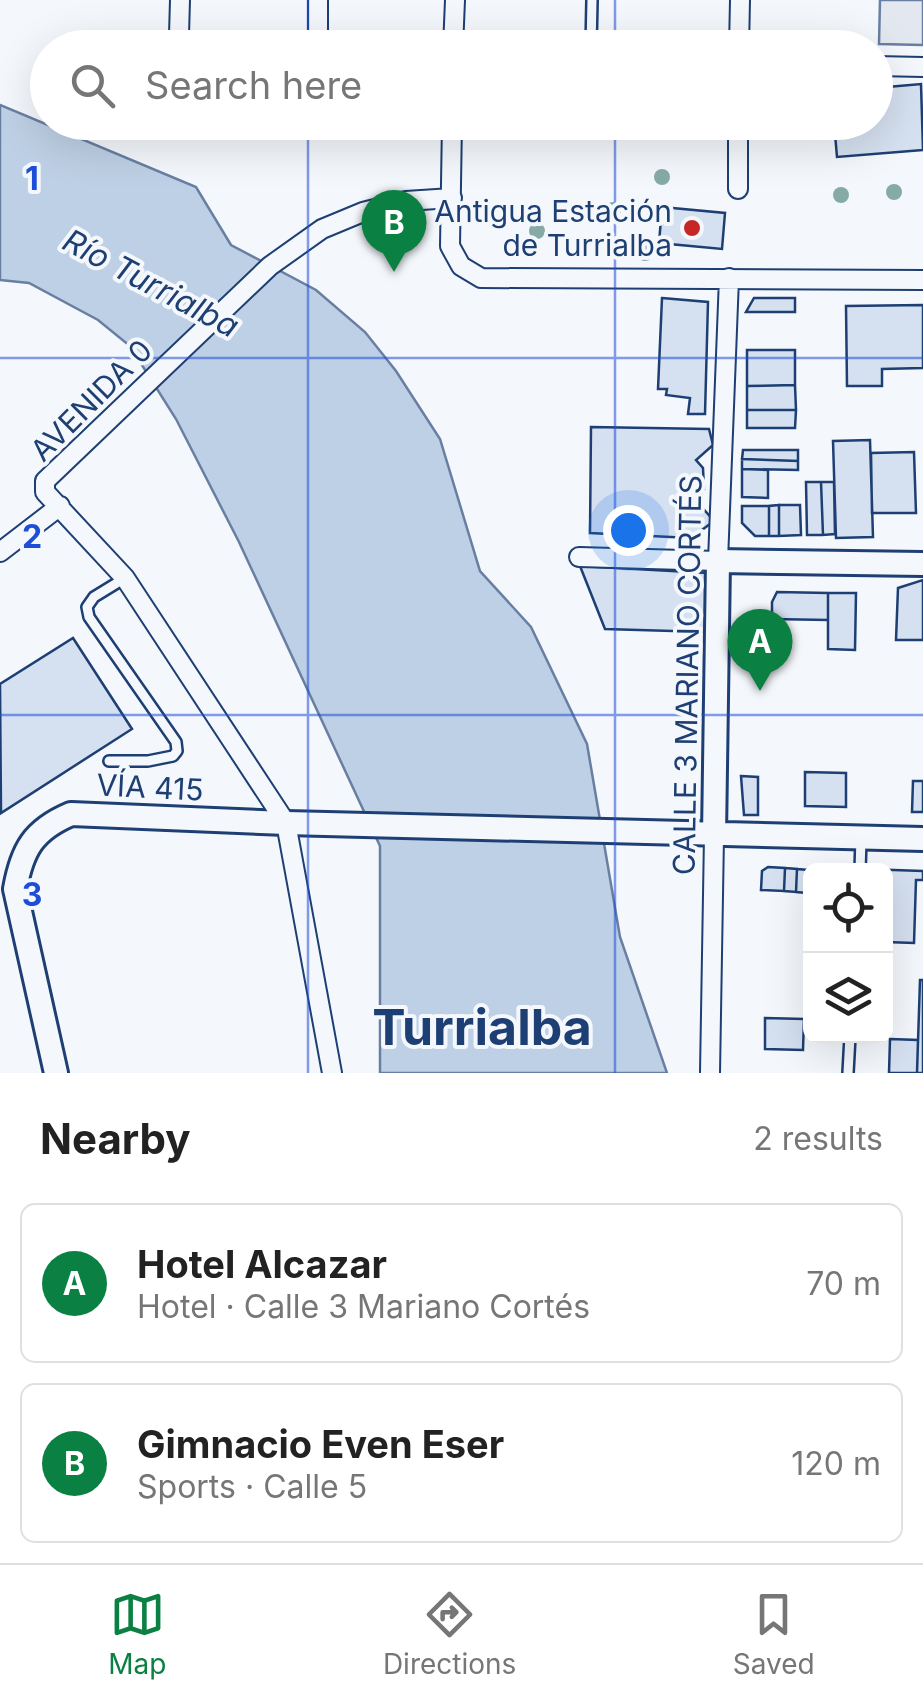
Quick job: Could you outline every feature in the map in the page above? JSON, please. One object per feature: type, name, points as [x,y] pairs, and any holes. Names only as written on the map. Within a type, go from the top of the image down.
[{"type":"street","points":[[180,0],[180,30]]},
{"type":"street","points":[[318,0],[318,30]]},
{"type":"street","points":[[454,30],[455,0]]},
{"type":"street","points":[[739,30],[740,0]]},
{"type":"street","points":[[893,66],[923,67]]},
{"type":"street","points":[[452,140],[450,246],[461,266],[481,278],[923,280]]},
{"type":"street","points":[[738,140],[738,189]]},
{"type":"street","name":"AVENIDA 0","points":[[60,506],[44,492],[44,480],[270,266],[336,224],[363,212],[406,202],[452,198]]},
{"type":"street","name":"CALLE 3 MARIANO CORTÉS","points":[[710,1073],[718,561],[728,278]]},
{"type":"street","points":[[0,552],[60,506],[125,578],[286,824],[332,1073]]},
{"type":"street","points":[[579,556],[923,564]]},
{"type":"street","name":"VÍA 415","points":[[56,1073],[15,889],[20,862],[40,832],[70,814],[286,824],[923,840]]},
{"type":"lane","points":[[591,30],[592,0]]},
{"type":"lane","points":[[109,762],[162,759],[173,756],[177,750],[165,724],[89,617],[87,607],[94,597],[125,578]]},
{"type":"lane","points":[[860,863],[862,838]]},
{"type":"lane","points":[[848,1073],[850,1043]]},
{"type":"shaded area","points":[[880,0],[923,0],[923,45],[893,44],[893,30],[879,30]]},
{"type":"water","name":"Río Turrialba","points":[[0,105],[30,118],[30,140],[84,140],[196,187],[231,245],[316,290],[365,332],[440,439],[480,571],[531,627],[587,744],[620,937],[667,1073],[380,1073],[380,846],[239,542],[176,419],[130,346],[98,320],[29,283],[0,280]]},
{"type":"building","points":[[921,84],[923,150],[837,157],[836,140],[893,140],[893,86]]},
{"type":"building","name":"Antigua Estación de Turrialba","points":[[662,207],[725,213],[722,249],[659,243]]},
{"type":"building","points":[[662,298],[708,302],[705,414],[688,414],[690,398],[666,395],[667,389],[658,389]]},
{"type":"building","points":[[754,298],[795,298],[795,312],[746,312]]},
{"type":"building","points":[[923,305],[923,368],[882,369],[882,386],[847,386],[846,306]]},
{"type":"building","points":[[747,350],[795,350],[795,385],[747,386]]},
{"type":"building","points":[[795,385],[796,410],[747,410],[747,386]]},
{"type":"building","points":[[747,410],[796,410],[795,428],[747,428]]},
{"type":"building","points":[[591,427],[709,429],[713,445],[696,460],[703,468],[704,489],[692,496],[714,521],[691,538],[590,533]]},
{"type":"building","points":[[870,440],[873,537],[836,538],[833,441]]},
{"type":"building","points":[[743,450],[798,450],[798,461],[742,459]]},
{"type":"building","points":[[914,452],[916,513],[872,513],[871,453]]},
{"type":"building","points":[[742,459],[798,461],[798,470],[742,469]]},
{"type":"building","points":[[742,469],[768,470],[768,498],[742,497]]},
{"type":"building","points":[[806,482],[821,482],[823,535],[807,535]]},
{"type":"building","points":[[821,482],[834,482],[835,534],[823,535]]},
{"type":"building","points":[[779,505],[800,505],[801,535],[779,536]]},
{"type":"building","points":[[779,505],[779,536],[769,536],[769,506]]},
{"type":"building","points":[[742,506],[769,506],[769,536],[755,536],[742,523]]},
{"type":"building","points":[[580,566],[708,573],[706,632],[605,629]]},
{"type":"building","points":[[923,580],[923,640],[896,640],[898,588]]},
{"type":"building","points":[[777,592],[828,593],[828,620],[772,619],[772,602]]},
{"type":"building","points":[[828,593],[856,593],[855,650],[828,649]]},
{"type":"building","points":[[73,638],[132,729],[1,813],[0,684]]},
{"type":"building","points":[[805,772],[846,773],[846,807],[805,806]]},
{"type":"building","points":[[741,776],[758,777],[758,815],[744,815]]},
{"type":"building","points":[[913,781],[923,781],[923,812],[912,812]]},
{"type":"building","points":[[768,867],[785,868],[784,891],[761,890],[762,871]]},
{"type":"building","points":[[785,868],[797,869],[796,892],[784,891]]},
{"type":"building","points":[[797,869],[803,870],[803,893],[796,892]]},
{"type":"building","points":[[893,870],[923,871],[923,880],[916,880],[914,943],[893,942]]},
{"type":"building","points":[[920,980],[923,1073],[917,1073]]},
{"type":"building","points":[[765,1018],[803,1019],[803,1050],[765,1049]]},
{"type":"building","points":[[893,1039],[918,1040],[917,1073],[889,1073]]},
{"type":"place","name":"Antigua Estación de Turrialba","points":[[692,228]]},
{"type":"place","name":"Gimnacio Even Eser","points":[[394,272]]},
{"type":"place","name":"Hotel Alcazar","points":[[760,691]]},
{"type":"district","name":"Turrialba","points":[[482,1027]]}]
